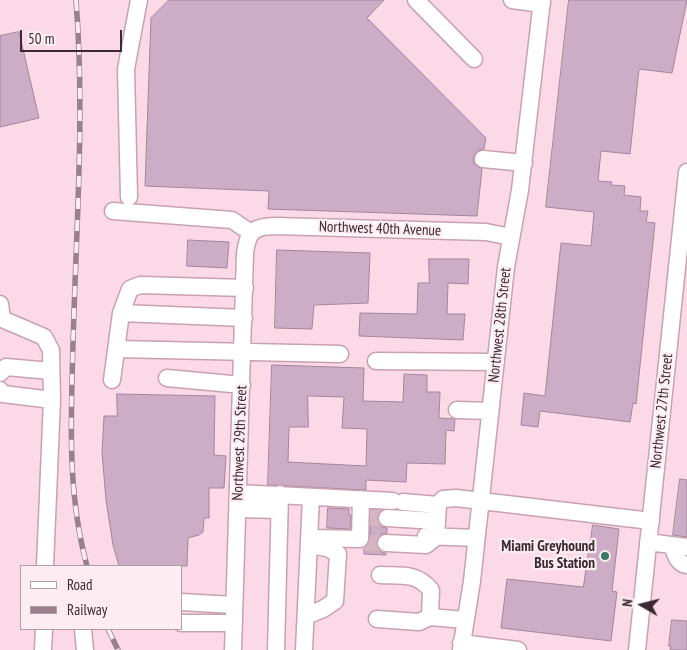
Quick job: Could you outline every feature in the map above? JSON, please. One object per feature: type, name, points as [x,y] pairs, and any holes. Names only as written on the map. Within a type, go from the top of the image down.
[{"type":"street","points":[[129,197],[126,69],[140,0]]},
{"type":"street","points":[[416,0],[474,59]]},
{"type":"street","points":[[512,0],[542,2]]},
{"type":"street","name":"Northwest 28th Street","points":[[461,647],[472,581],[511,237],[524,163],[542,2]]},
{"type":"street","points":[[483,159],[524,163]]},
{"type":"street","name":"Northwest 27th Street","points":[[637,650],[648,542],[680,320],[687,172]]},
{"type":"street","points":[[113,211],[232,220],[250,235]]},
{"type":"street","name":"Northwest 40th Avenue","points":[[250,235],[263,226],[276,226],[486,232],[511,237]]},
{"type":"street","name":"Northwest 29th Street","points":[[232,650],[245,254],[250,235]]},
{"type":"street","points":[[112,380],[121,314],[130,289],[140,284],[245,288]]},
{"type":"street","points":[[0,304],[2,320],[44,338],[51,350],[52,400],[45,565]]},
{"type":"street","points":[[121,314],[244,318]]},
{"type":"street","points":[[117,349],[340,354]]},
{"type":"street","points":[[376,361],[496,362]]},
{"type":"street","points":[[0,372],[6,367],[51,371]]},
{"type":"street","points":[[167,378],[242,385]]},
{"type":"street","points":[[0,390],[4,394],[52,400]]},
{"type":"street","points":[[456,410],[490,411]]},
{"type":"street","points":[[238,501],[280,502],[311,497],[398,502],[476,538]]},
{"type":"street","points":[[304,650],[311,497]]},
{"type":"street","points":[[437,521],[387,531],[426,546],[437,521],[443,499],[456,498],[651,521]]},
{"type":"street","points":[[310,542],[362,530],[361,500]]},
{"type":"street","points":[[276,650],[280,502]]},
{"type":"street","points":[[306,616],[323,609],[335,601],[338,554],[310,542]]},
{"type":"street","points":[[648,542],[680,546],[676,559],[687,566]]},
{"type":"street","points":[[380,576],[417,577],[424,582],[431,590],[430,617]]},
{"type":"street","points":[[182,602],[234,605]]},
{"type":"street","points":[[377,619],[419,622],[430,617],[465,620]]},
{"type":"street","points":[[182,623],[234,623]]},
{"type":"street","points":[[43,650],[44,630]]},
{"type":"street","points":[[83,630],[85,650]]},
{"type":"street","points":[[461,647],[518,650]]},
{"type":"building","points":[[169,0],[384,0],[367,18],[486,138],[484,149],[478,150],[473,158],[474,164],[482,169],[477,216],[268,209],[269,191],[145,186],[151,18]]},
{"type":"building","points":[[569,0],[687,0],[672,73],[639,69],[630,154],[601,151],[598,181],[612,182],[611,185],[625,186],[624,195],[641,197],[640,211],[648,211],[646,222],[655,223],[636,404],[633,403],[630,422],[540,411],[538,427],[521,425],[524,393],[545,396],[561,243],[591,246],[594,212],[546,207]]},
{"type":"building","points":[[19,32],[39,118],[0,127],[0,36]]},
{"type":"building","points":[[188,240],[229,242],[227,268],[187,266]]},
{"type":"building","points":[[277,250],[370,253],[368,303],[314,305],[312,329],[275,328]]},
{"type":"building","points":[[429,259],[469,259],[468,284],[448,283],[447,314],[465,314],[463,340],[359,336],[360,313],[417,314],[418,283],[429,283]]},
{"type":"building","points":[[272,365],[364,368],[363,401],[403,402],[404,374],[427,375],[427,392],[440,392],[439,418],[455,419],[454,431],[446,430],[445,464],[407,463],[406,482],[366,480],[366,490],[268,485]],"holes":[[[308,396],[344,397],[342,428],[367,429],[366,466],[288,462],[289,427],[308,427]]]},
{"type":"building","points":[[117,394],[215,396],[214,455],[226,456],[224,488],[209,488],[209,518],[204,518],[203,532],[188,538],[187,566],[119,565],[113,545],[106,500],[102,452],[104,416],[117,416]]},
{"type":"building","points":[[680,479],[687,480],[687,537],[673,535]]},
{"type":"building","points":[[328,508],[349,509],[349,515],[351,515],[350,529],[327,528]]},
{"type":"building","points":[[371,510],[381,510],[377,517],[378,522],[382,527],[387,528],[387,533],[378,537],[376,543],[377,548],[381,552],[386,553],[386,555],[364,554],[364,548],[370,540]]},
{"type":"building","points":[[593,525],[619,529],[612,591],[617,592],[611,641],[501,628],[507,579],[583,587]]},
{"type":"building","points":[[672,620],[687,621],[687,650],[670,650]]},
{"type":"tunnel","points":[[365,518],[387,518]]},
{"type":"tunnel","points":[[364,542],[386,543]]},
{"type":"railway","points":[[76,0],[79,43],[80,129],[71,428],[76,511],[87,565]]},
{"type":"railway","points":[[108,630],[118,650]]},
{"type":"place","name":"Miami Greyhound Bus Station","points":[[605,556]]}]
